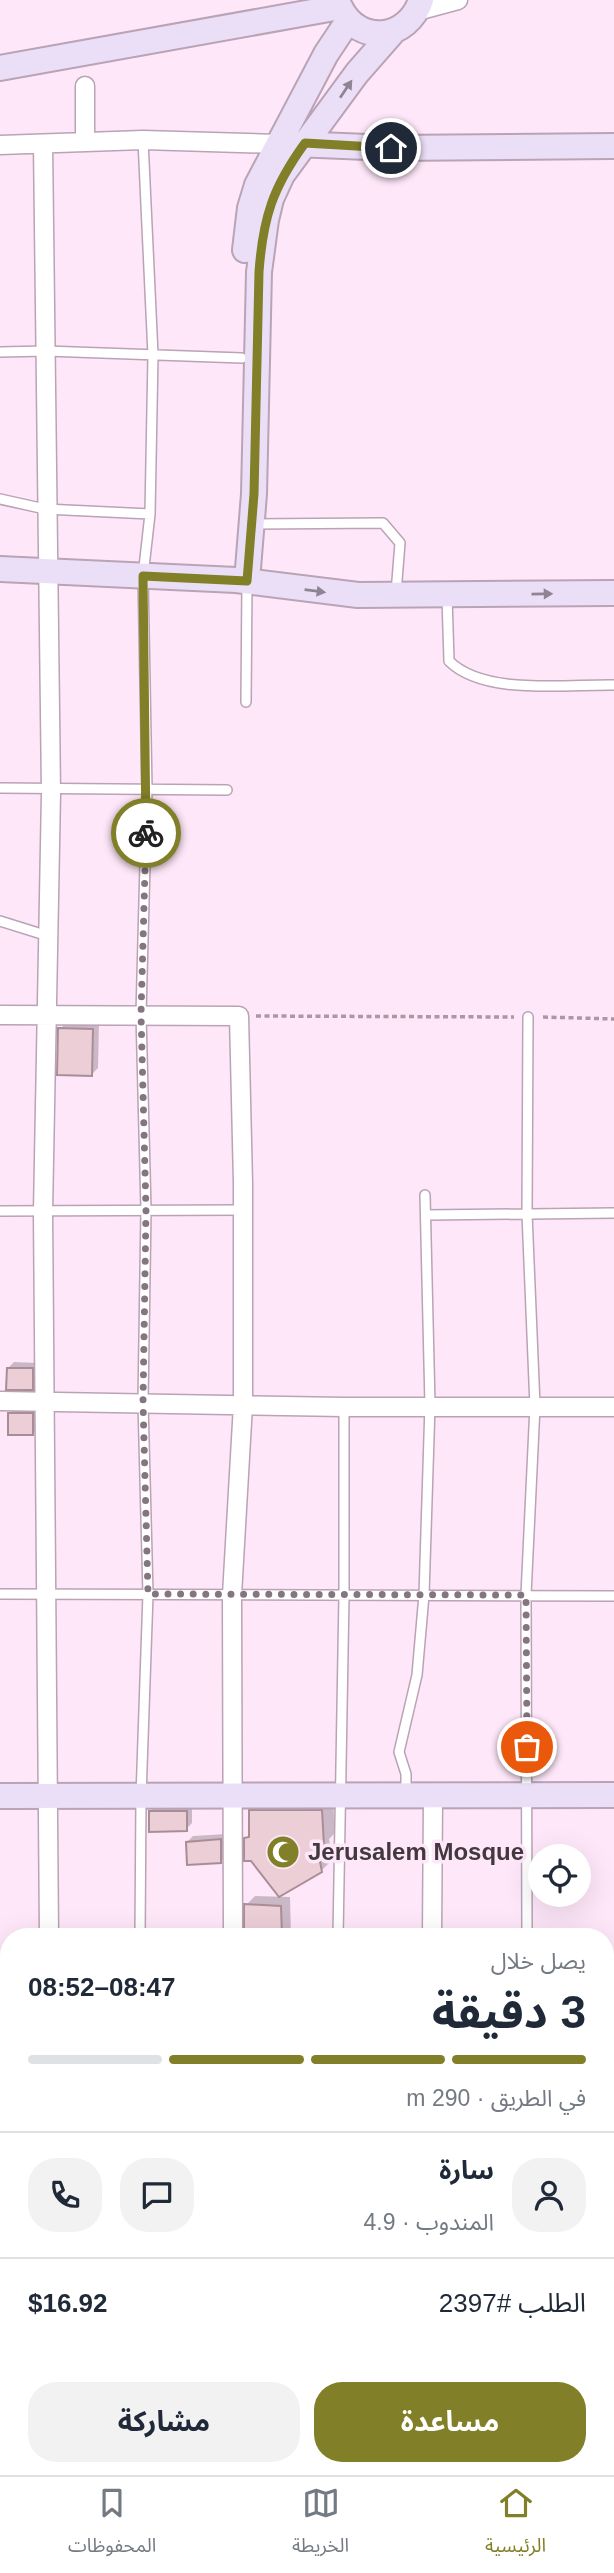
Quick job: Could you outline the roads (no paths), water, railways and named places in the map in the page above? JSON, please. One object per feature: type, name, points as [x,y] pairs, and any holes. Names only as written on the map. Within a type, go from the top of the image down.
[{"type":"street","points":[[0,54],[286,0]]},
{"type":"street","points":[[241,580],[252,524],[261,240],[271,199],[282,175],[305,143],[357,73],[392,33],[411,21],[419,6],[457,0]]},
{"type":"street","points":[[342,9],[369,33],[392,33]]},
{"type":"street","points":[[0,68],[342,9]]},
{"type":"street","points":[[241,580],[242,358],[246,242],[250,208],[257,185],[342,9]]},
{"type":"street","points":[[85,86],[85,141]]},
{"type":"street","points":[[0,145],[143,140],[305,143],[391,148],[614,146]]},
{"type":"street","points":[[43,144],[47,351],[45,509],[51,788],[43,1212],[49,1928]]},
{"type":"street","points":[[0,569],[241,580],[321,592],[396,596],[614,593]]},
{"type":"street","points":[[0,1015],[239,1016],[243,1405],[232,1595],[233,1928]]},
{"type":"street","points":[[0,1401],[344,1407],[614,1407]]},
{"type":"street","points":[[0,1796],[614,1796]]},
{"type":"street","points":[[432,1928],[433,1798]]},
{"type":"lane","points":[[140,1928],[141,1797],[148,1594],[143,1402],[146,1210],[141,1014],[147,789],[143,576],[150,514],[153,355],[143,140]]},
{"type":"lane","points":[[0,352],[47,351],[242,358]]},
{"type":"lane","points":[[0,499],[45,509],[150,514]]},
{"type":"lane","points":[[252,524],[383,523],[400,543],[396,596]]},
{"type":"lane","points":[[241,580],[246,702]]},
{"type":"lane","points":[[446,596],[449,661],[467,675],[505,684],[614,685]]},
{"type":"lane","points":[[0,788],[227,790]]},
{"type":"lane","points":[[0,921],[50,936]]},
{"type":"lane","points":[[527,1928],[526,1595],[535,1406],[527,1214],[528,1017]]},
{"type":"lane","points":[[406,1798],[406,1774],[399,1752],[417,1675],[424,1595],[430,1405],[425,1195]]},
{"type":"lane","points":[[0,1211],[243,1210]]},
{"type":"lane","points":[[427,1215],[614,1213]]},
{"type":"lane","points":[[338,1928],[344,1595],[344,1407]]},
{"type":"lane","points":[[0,1594],[614,1596]]},
{"type":"place","name":"Jerusalem Mosque","points":[[283,1852]]}]
